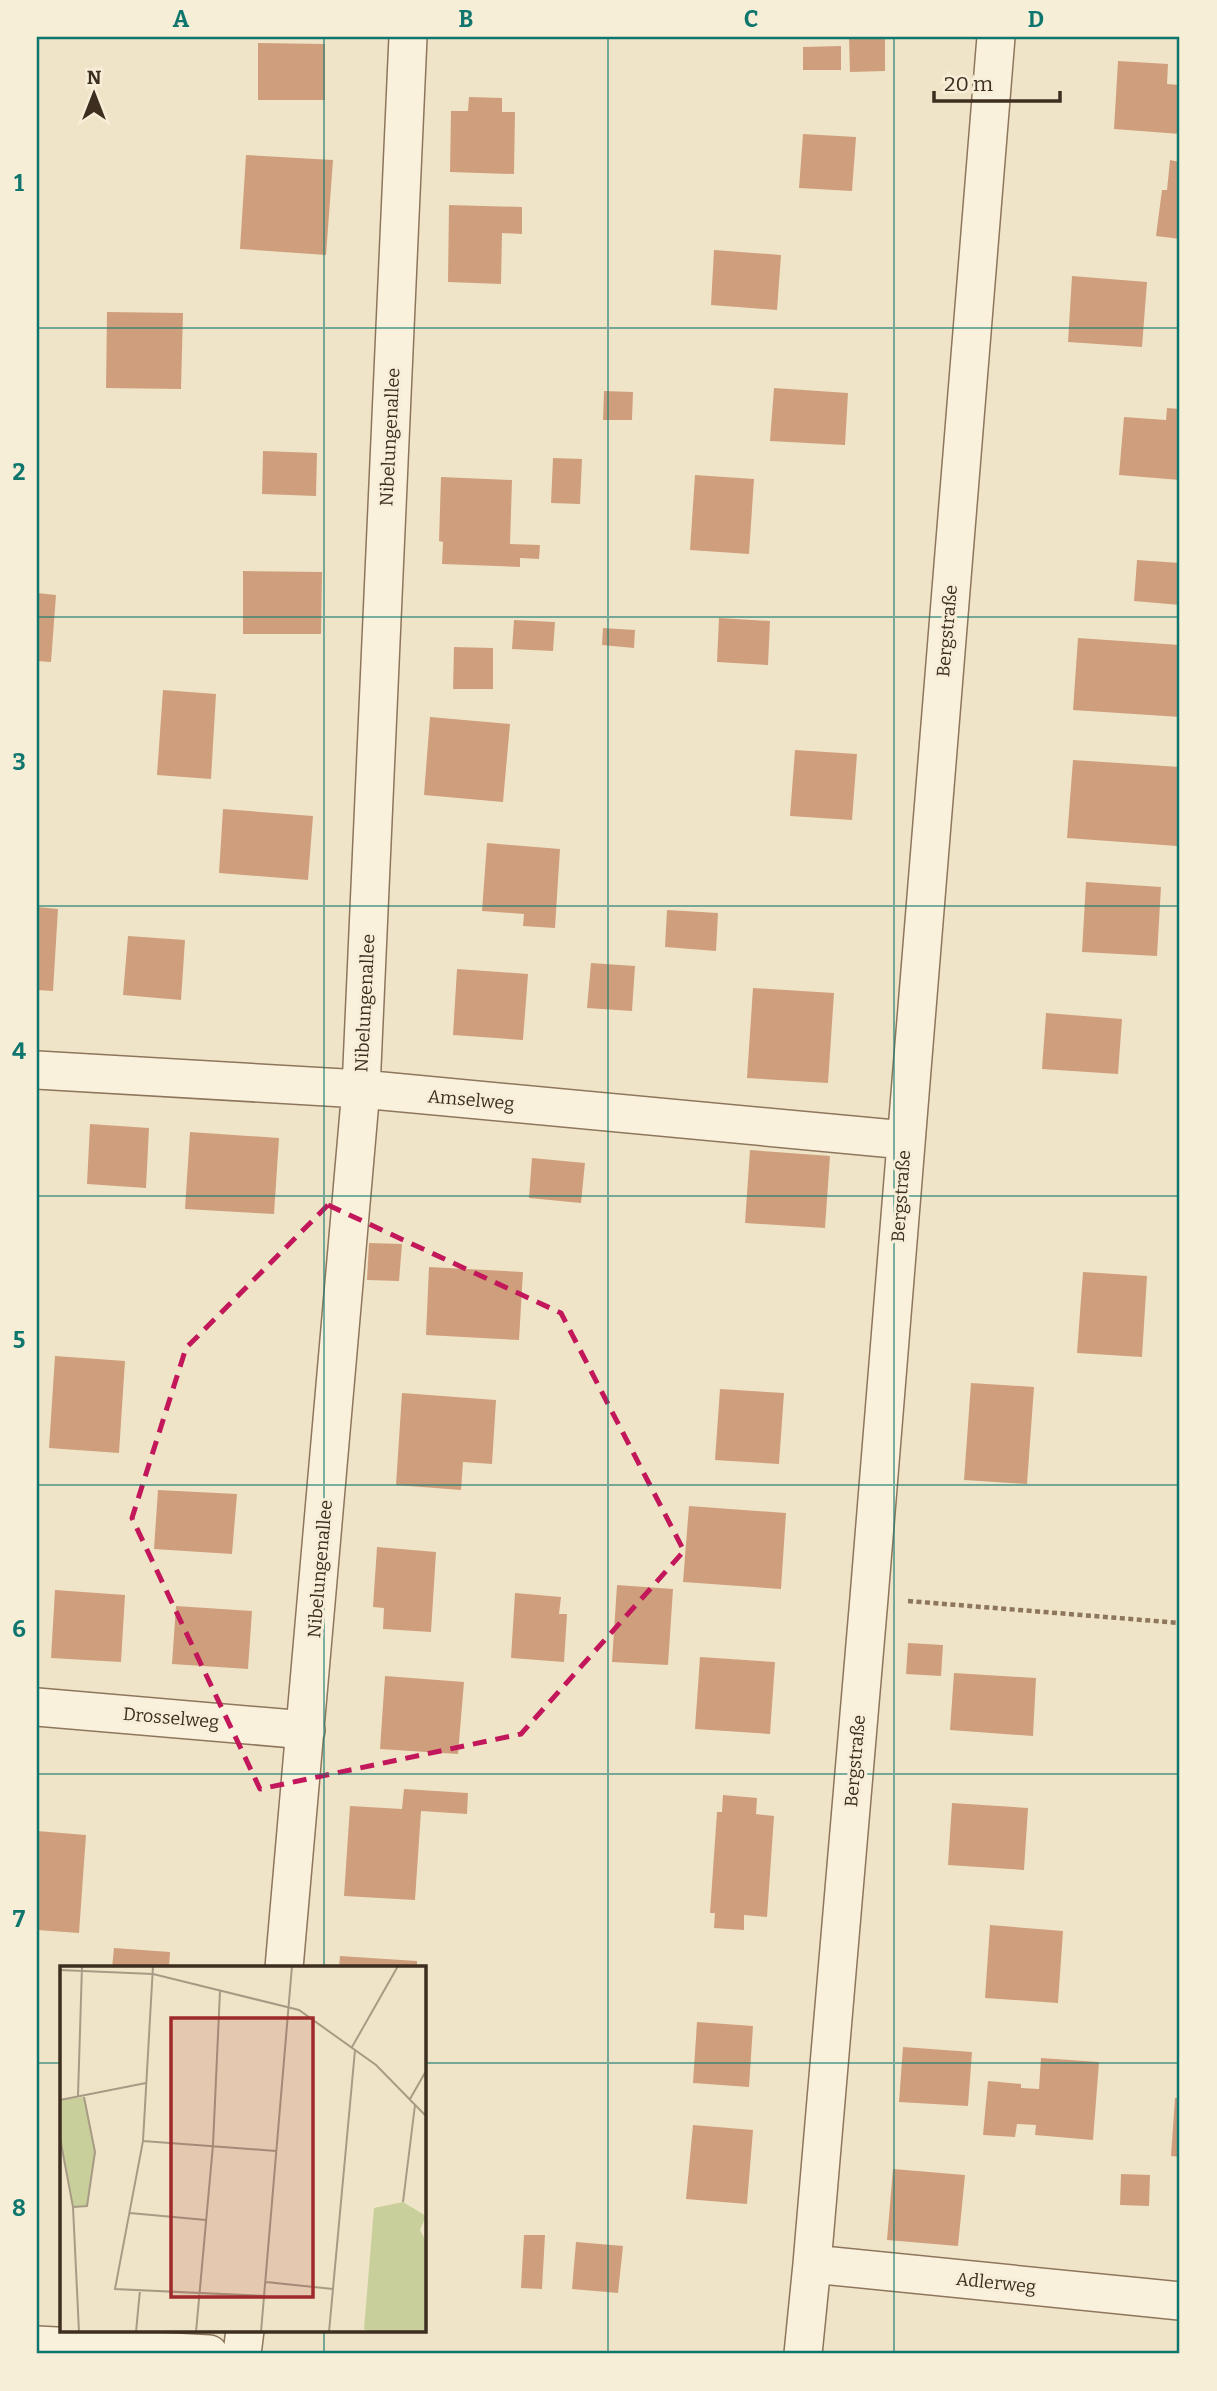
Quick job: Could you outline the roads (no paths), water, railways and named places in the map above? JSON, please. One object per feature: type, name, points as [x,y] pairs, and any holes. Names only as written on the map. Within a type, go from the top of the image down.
[{"type":"street","name":"Nibelungenallee","points":[[284,1966],[361,1089],[408,37]]},
{"type":"street","name":"Bergstraße","points":[[803,2354],[869,1598],[996,37]]},
{"type":"street","name":"Amselweg","points":[[37,1070],[361,1089],[905,1140]]},
{"type":"street","name":"Drosselweg","points":[[37,1706],[306,1730]]},
{"type":"street","name":"Adlerweg","points":[[812,2264],[1180,2301]]},
{"type":"street","points":[[242,2354],[245,2332]]},
{"type":"street","points":[[37,2346],[209,2354]]}]
